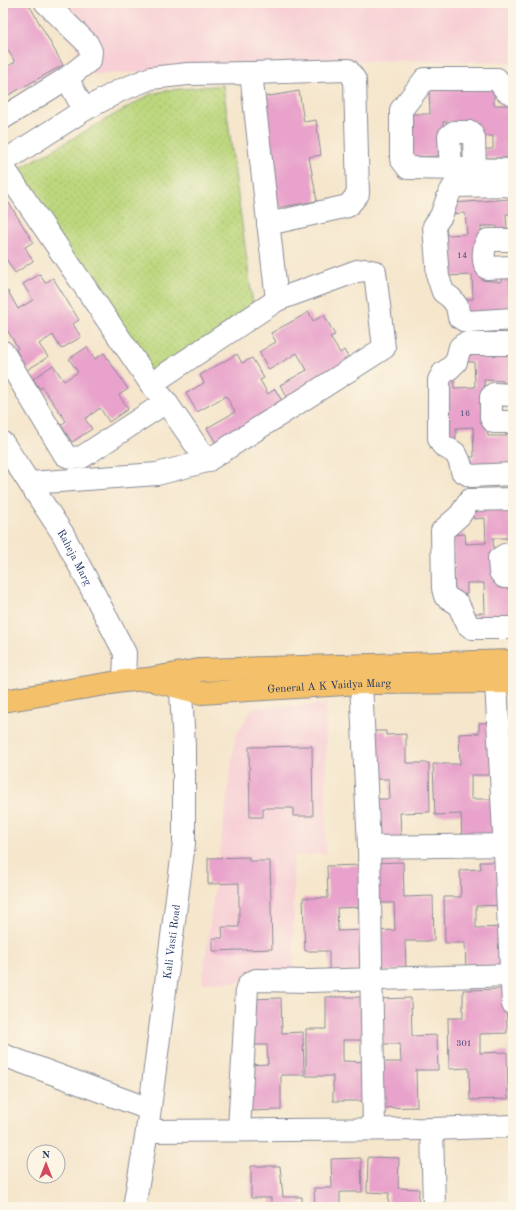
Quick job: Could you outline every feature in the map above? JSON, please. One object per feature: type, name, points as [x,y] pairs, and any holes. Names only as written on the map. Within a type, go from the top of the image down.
[{"type":"main road","name":"General A K Vaidya Marg","points":[[180,681],[199,670],[513,661]]},
{"type":"main road","name":"General A K Vaidya Marg","points":[[3,701],[124,681],[148,680],[180,681],[201,693],[361,683],[504,682]]},
{"type":"street","points":[[3,118],[67,78],[90,60],[92,51],[87,43],[46,3]]},
{"type":"street","points":[[207,461],[166,402],[151,384],[5,173],[84,110],[119,91],[151,78],[188,74],[348,70],[355,80],[358,194],[348,206],[268,224]]},
{"type":"street","points":[[251,73],[277,300]]},
{"type":"street","points":[[67,78],[84,110]]},
{"type":"street","points":[[513,94],[506,91],[497,79],[425,79],[401,110],[401,159],[408,168],[513,170]]},
{"type":"street","points":[[451,169],[449,136],[454,132],[471,132],[474,138],[475,169]]},
{"type":"street","points":[[513,187],[511,185],[454,186],[449,194],[441,216],[434,226],[438,277],[443,292],[451,298],[457,306],[459,317],[467,322],[513,319]]},
{"type":"street","points":[[513,240],[488,240],[485,244],[484,264],[487,268],[513,267]]},
{"type":"street","points":[[30,483],[157,474],[207,461],[384,348],[375,272],[366,270],[357,271],[277,300],[151,384]]},
{"type":"street","points":[[513,344],[464,344],[460,348],[456,362],[443,373],[439,380],[439,438],[442,445],[454,453],[460,462],[462,471],[471,476],[513,474]]},
{"type":"street","points":[[3,352],[65,455],[72,458],[82,457],[166,402]]},
{"type":"street","points":[[513,395],[494,394],[491,398],[491,418],[494,422],[513,422]]},
{"type":"street","name":"Raheja Marg","points":[[3,443],[63,534],[125,653],[124,681]]},
{"type":"street","points":[[513,499],[470,500],[460,515],[442,532],[443,588],[445,596],[458,604],[468,625],[472,628],[513,628]]},
{"type":"street","points":[[513,554],[505,554],[499,559],[500,572],[504,577],[513,577]]},
{"type":"street","name":"Kali Vasti Road","points":[[134,1207],[147,1131],[184,843],[184,746],[180,681]]},
{"type":"street","points":[[504,682],[513,1004]]},
{"type":"street","points":[[361,683],[369,847],[374,1129]]},
{"type":"street","points":[[369,847],[509,845]]},
{"type":"street","points":[[239,1130],[247,988],[250,983],[256,980],[310,981],[512,975]]},
{"type":"street","points":[[3,1056],[150,1109]]},
{"type":"street","points":[[147,1131],[432,1129],[513,1126]]},
{"type":"street","points":[[432,1129],[434,1207]]},
{"type":"shaded area","points":[[68,3],[513,3],[513,62],[382,60],[82,75]]},
{"type":"shaded area","points":[[326,704],[326,854],[293,856],[294,981],[202,983],[235,737],[252,708]]},
{"type":"green space","points":[[223,85],[256,327],[151,384],[17,170],[151,94],[169,90]]},
{"type":"building","points":[[15,3],[28,3],[63,65],[7,96],[3,90],[3,69],[15,62],[3,42],[3,10]]},
{"type":"building","points":[[429,89],[494,89],[494,105],[513,105],[513,158],[485,158],[485,149],[493,149],[493,136],[475,136],[475,122],[443,122],[444,156],[407,157],[407,114],[430,114]]},
{"type":"building","points":[[299,91],[304,122],[316,120],[321,155],[309,157],[317,201],[276,208],[258,98]]},
{"type":"building","points":[[511,199],[512,214],[506,214],[507,234],[498,235],[497,226],[481,226],[482,280],[501,282],[501,274],[509,274],[513,315],[464,316],[465,299],[473,299],[472,275],[444,276],[440,227],[446,226],[447,235],[467,234],[465,213],[453,214],[453,203]]},
{"type":"building","points":[[9,203],[33,242],[25,247],[33,261],[15,273],[5,257],[3,258],[3,207]]},
{"type":"building","points":[[40,274],[45,283],[53,278],[79,320],[73,324],[81,337],[61,349],[53,335],[39,344],[48,357],[27,370],[16,350],[18,348],[3,323],[3,294],[8,291],[18,309],[33,300],[23,284]]},
{"type":"building","points":[[309,312],[313,321],[324,315],[335,335],[330,337],[340,353],[344,350],[353,366],[290,402],[280,385],[307,370],[297,353],[269,370],[259,352],[276,342],[271,333]]},
{"type":"building","points":[[87,347],[95,359],[104,353],[128,389],[119,395],[128,409],[109,422],[100,408],[85,419],[92,429],[72,442],[61,425],[66,421],[42,387],[40,389],[33,379],[53,365],[64,381],[78,372],[69,359]]},
{"type":"building","points":[[513,348],[512,390],[505,390],[503,381],[484,380],[488,436],[506,436],[506,427],[513,427],[513,468],[465,471],[464,457],[474,457],[473,427],[456,428],[456,438],[444,439],[442,379],[454,378],[454,388],[475,387],[474,362],[462,362],[463,349]]},
{"type":"building","points":[[237,354],[242,363],[252,358],[264,378],[260,380],[268,394],[275,389],[286,408],[218,446],[207,428],[235,412],[226,396],[197,412],[186,393],[204,383],[200,375]]},
{"type":"building","points":[[513,505],[513,545],[510,545],[510,538],[493,538],[495,584],[513,585],[513,624],[476,627],[475,613],[485,613],[484,583],[467,583],[467,594],[455,595],[453,535],[465,534],[466,544],[486,543],[485,518],[474,519],[473,506]]},
{"type":"building","points":[[496,722],[497,775],[471,775],[471,799],[498,799],[499,840],[462,841],[461,814],[435,815],[433,764],[460,764],[459,734],[479,733],[479,723]]},
{"type":"building","points":[[507,722],[513,722],[513,773],[508,773]]},
{"type":"building","points":[[367,731],[386,731],[386,735],[406,734],[406,763],[429,763],[430,812],[400,813],[401,838],[369,846],[369,799],[390,799],[389,779],[368,779]]},
{"type":"building","points":[[312,746],[313,816],[293,816],[293,808],[263,808],[263,817],[250,817],[249,747]]},
{"type":"building","points":[[249,857],[249,861],[270,861],[272,949],[213,951],[213,938],[223,938],[222,927],[239,927],[239,883],[208,884],[208,858]]},
{"type":"building","points":[[403,862],[404,897],[433,896],[434,941],[405,941],[406,968],[374,974],[373,931],[395,930],[394,903],[372,903],[371,863]]},
{"type":"building","points":[[480,862],[501,862],[502,905],[476,906],[476,928],[503,927],[504,970],[466,971],[465,943],[445,943],[444,897],[461,897],[460,870],[481,869]]},
{"type":"building","points":[[363,865],[364,907],[337,908],[338,931],[364,930],[366,972],[329,973],[329,951],[305,951],[303,898],[328,898],[327,866]]},
{"type":"building","points":[[506,989],[507,1033],[480,1034],[480,1053],[507,1052],[508,1099],[470,1100],[469,1068],[449,1069],[448,1018],[463,1018],[463,990]]},
{"type":"building","points":[[326,997],[367,997],[367,1040],[343,1040],[343,1061],[370,1062],[370,1101],[333,1101],[333,1076],[306,1076],[306,1029],[326,1029]]},
{"type":"building","points":[[281,998],[282,1033],[303,1032],[304,1075],[281,1075],[281,1110],[250,1111],[249,1065],[268,1064],[267,1045],[250,1045],[249,999]]},
{"type":"building","points":[[411,998],[412,1036],[437,1035],[438,1070],[416,1070],[417,1107],[379,1108],[378,1062],[401,1062],[400,1044],[377,1044],[376,999]]},
{"type":"building","points":[[368,1157],[399,1158],[398,1188],[419,1189],[418,1207],[388,1207],[389,1193],[367,1192]]},
{"type":"building","points":[[361,1158],[362,1192],[340,1192],[340,1207],[315,1207],[314,1188],[332,1188],[331,1159]]},
{"type":"building","points":[[251,1166],[280,1166],[283,1197],[302,1197],[302,1207],[271,1207],[271,1198],[251,1198]]}]
